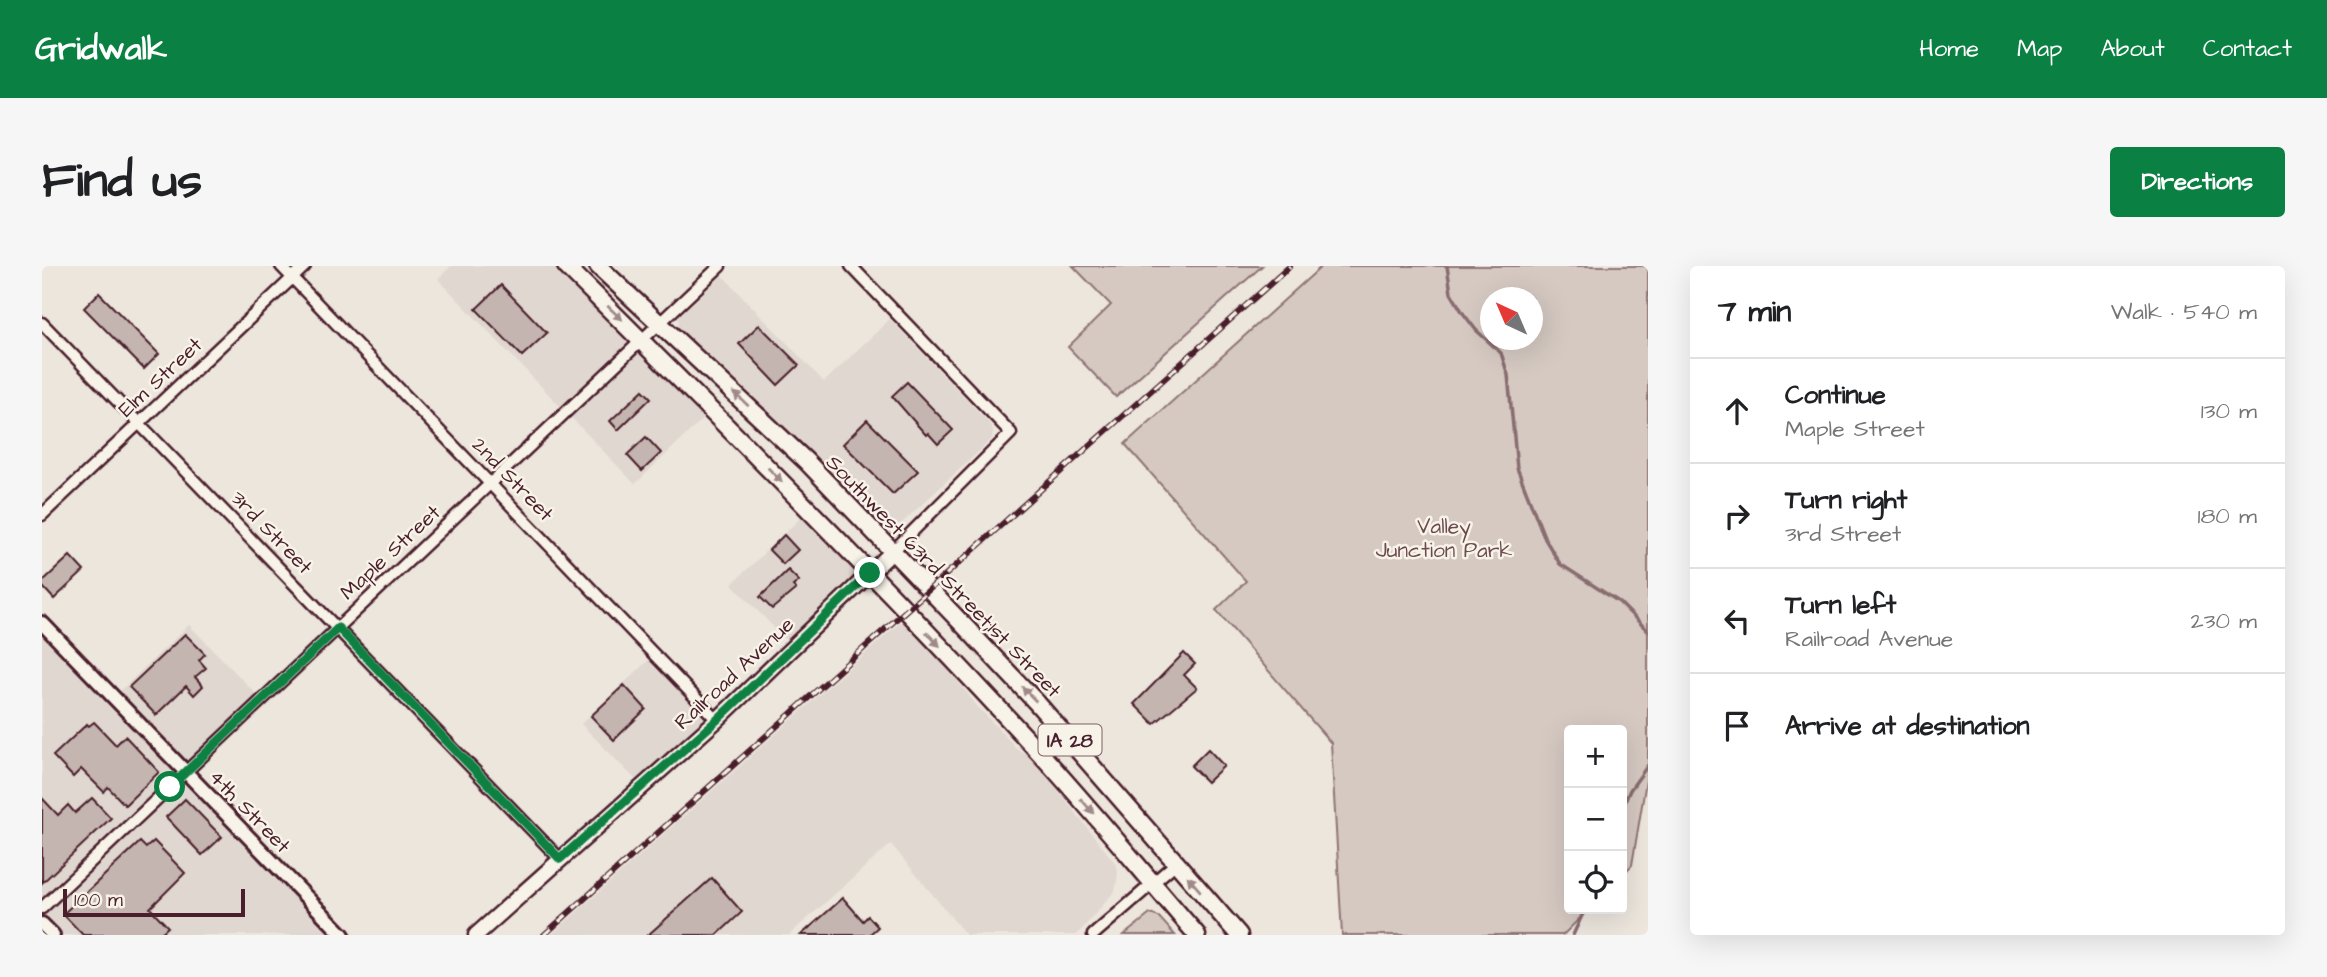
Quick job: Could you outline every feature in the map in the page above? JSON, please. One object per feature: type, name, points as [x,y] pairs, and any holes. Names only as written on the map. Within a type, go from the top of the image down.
[{"type":"main road","name":"IA 28","points":[[566,266],[643,339],[1040,752],[1197,935]]},
{"type":"main road","name":"Southwest 63rd Street;1st Street","points":[[598,266],[806,461],[1037,703],[1239,935]]},
{"type":"main road","name":"Railroad Avenue","points":[[476,935],[717,720],[892,552]]},
{"type":"street","name":"2nd Street","points":[[281,266],[717,720]]},
{"type":"street","name":"Elm Street","points":[[42,515],[305,266]]},
{"type":"street","name":"Maple Street","points":[[42,908],[720,266]]},
{"type":"street","name":"Railroad Avenue","points":[[850,266],[1011,433],[892,552]]},
{"type":"street","name":"3rd Street","points":[[42,323],[560,859]]},
{"type":"street","name":"4th Street","points":[[42,623],[343,935]]},
{"type":"street","points":[[1093,935],[1176,863]]},
{"type":"street","points":[[42,924],[52,935]]},
{"type":"shaded area","points":[[451,266],[566,266],[712,410],[635,484],[438,279]]},
{"type":"shaded area","points":[[722,275],[824,382],[890,319],[989,423],[993,430],[992,439],[902,523],[893,528],[880,525],[790,434],[678,329],[679,316]]},
{"type":"shaded area","points":[[809,510],[870,573],[793,647],[732,584]]},
{"type":"shaded area","points":[[904,619],[936,653],[977,706],[1018,750],[1031,756],[1115,863],[1118,873],[1115,891],[1076,935],[966,935],[891,844],[789,935],[551,935]]},
{"type":"shaded area","points":[[42,623],[114,697],[189,625],[262,700],[186,772],[343,935],[42,935]]},
{"type":"shaded area","points":[[655,654],[717,720],[642,786],[581,724]]},
{"type":"green space","points":[[1073,266],[1262,266],[1116,397],[1068,347],[1111,305]]},
{"type":"green space","name":"Valley Junction Park","points":[[1322,266],[1648,266],[1648,769],[1632,865],[1627,870],[1627,725],[1564,725],[1564,914],[1584,914],[1563,935],[1342,935],[1331,743],[1216,610],[1246,581],[1125,444]]},
{"type":"green space","points":[[1150,914],[1159,917],[1175,935],[1124,935]]},
{"type":"building","points":[[501,285],[547,333],[522,356],[476,309]]},
{"type":"building","points":[[99,293],[159,354],[144,369],[84,308]]},
{"type":"building","points":[[759,325],[799,365],[778,385],[739,344]]},
{"type":"building","points":[[907,382],[953,430],[938,444],[928,433],[926,435],[892,396]]},
{"type":"building","points":[[643,390],[651,398],[618,430],[610,421]]},
{"type":"building","points":[[867,420],[918,471],[893,494],[843,444]]},
{"type":"building","points":[[646,437],[661,453],[642,471],[627,455]]},
{"type":"building","points":[[784,535],[798,550],[783,564],[769,550]]},
{"type":"building","points":[[70,556],[84,571],[54,599],[42,586],[42,582]]},
{"type":"building","points":[[788,570],[799,581],[793,586],[796,589],[772,609],[760,597]]},
{"type":"building","points":[[185,634],[205,654],[199,660],[206,668],[195,677],[203,686],[194,695],[186,686],[156,715],[129,687]]},
{"type":"building","points":[[1184,653],[1195,664],[1184,675],[1197,688],[1154,724],[1134,704]]},
{"type":"building","points":[[624,685],[646,709],[614,740],[591,716]]},
{"type":"building","points":[[94,722],[116,745],[125,736],[159,772],[125,805],[108,787],[104,792],[81,769],[73,777],[53,756],[87,724],[89,726]]},
{"type":"building","points":[[1208,749],[1224,766],[1207,782],[1191,766]]},
{"type":"building","points":[[42,798],[58,815],[68,805],[75,813],[92,798],[111,818],[42,883]]},
{"type":"building","points":[[185,799],[222,837],[202,855],[166,817]]},
{"type":"building","points":[[154,841],[185,873],[150,908],[168,927],[159,935],[83,935],[63,914],[140,842],[146,848]]},
{"type":"building","points":[[712,878],[742,912],[717,935],[648,935]]},
{"type":"building","points":[[843,898],[863,921],[868,916],[878,927],[869,935],[801,935]]},
{"type":"waterway","points":[[1447,266],[1451,293],[1463,313],[1476,330],[1501,353],[1508,375],[1517,468],[1545,539],[1560,564],[1619,602],[1648,631]]},
{"type":"waterway","points":[[1627,797],[1648,765]]},
{"type":"waterway","points":[[1573,935],[1583,914]]},
{"type":"railway","points":[[544,935],[1290,266]]},
{"type":"route","points":[[170,787],[338,628],[560,859],[717,720],[870,573]]}]
